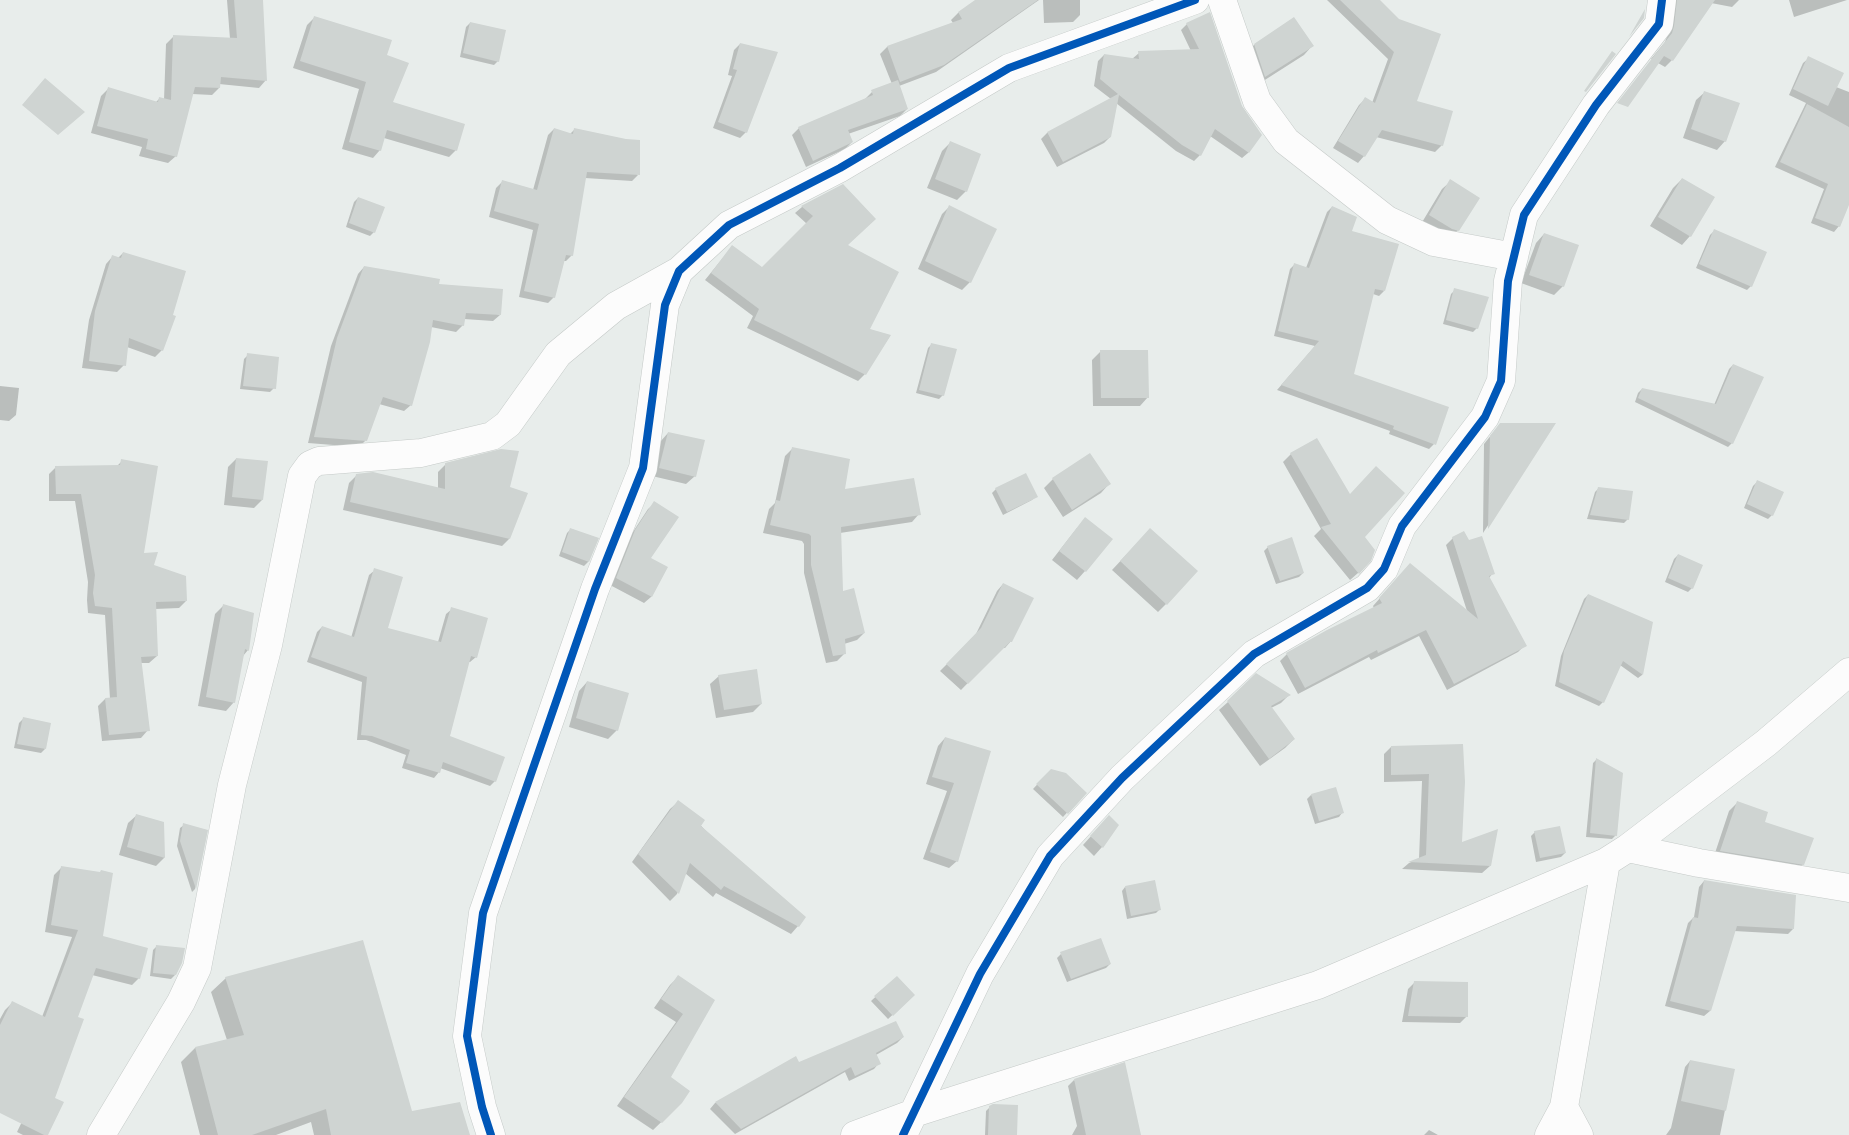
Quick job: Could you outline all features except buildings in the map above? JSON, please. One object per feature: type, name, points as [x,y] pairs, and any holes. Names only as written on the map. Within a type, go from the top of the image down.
[{"type":"street","points":[[102,1135],[182,1002],[197,968],[232,786],[268,645],[302,476],[310,465],[319,460],[421,453],[492,436],[508,424],[558,354],[616,306],[679,272],[729,224],[840,168],[1009,68],[1194,0]]},
{"type":"street","points":[[1222,0],[1257,101],[1286,141],[1387,220],[1434,242],[1514,257]]},
{"type":"street","points":[[908,1124],[980,974],[1050,856],[1122,778],[1254,654],[1367,588],[1384,570],[1402,526],[1485,417],[1501,381],[1508,281],[1524,215],[1596,105],[1659,24],[1662,0]]},
{"type":"street","points":[[491,1135],[482,1107],[467,1036],[483,912],[595,589],[643,468],[665,305],[679,272]]},
{"type":"street","points":[[854,1135],[908,1124],[1318,985],[1617,855],[1766,743],[1849,672]]},
{"type":"street","points":[[1617,855],[1699,864],[1849,888]]},
{"type":"street","points":[[1549,1135],[1564,1107],[1617,855]]},
{"type":"street","points":[[1564,1107],[1578,1135]]},
{"type":"cycle path","points":[[491,1135],[482,1107],[467,1036],[483,913],[595,589],[643,468],[665,305],[679,271],[729,225],[840,168],[1009,68],[1195,0]]},
{"type":"cycle path","points":[[903,1135],[980,974],[1050,856],[1122,778],[1254,654],[1367,588],[1384,569],[1402,526],[1485,417],[1501,381],[1508,281],[1524,215],[1596,105],[1659,24],[1662,0]]}]
